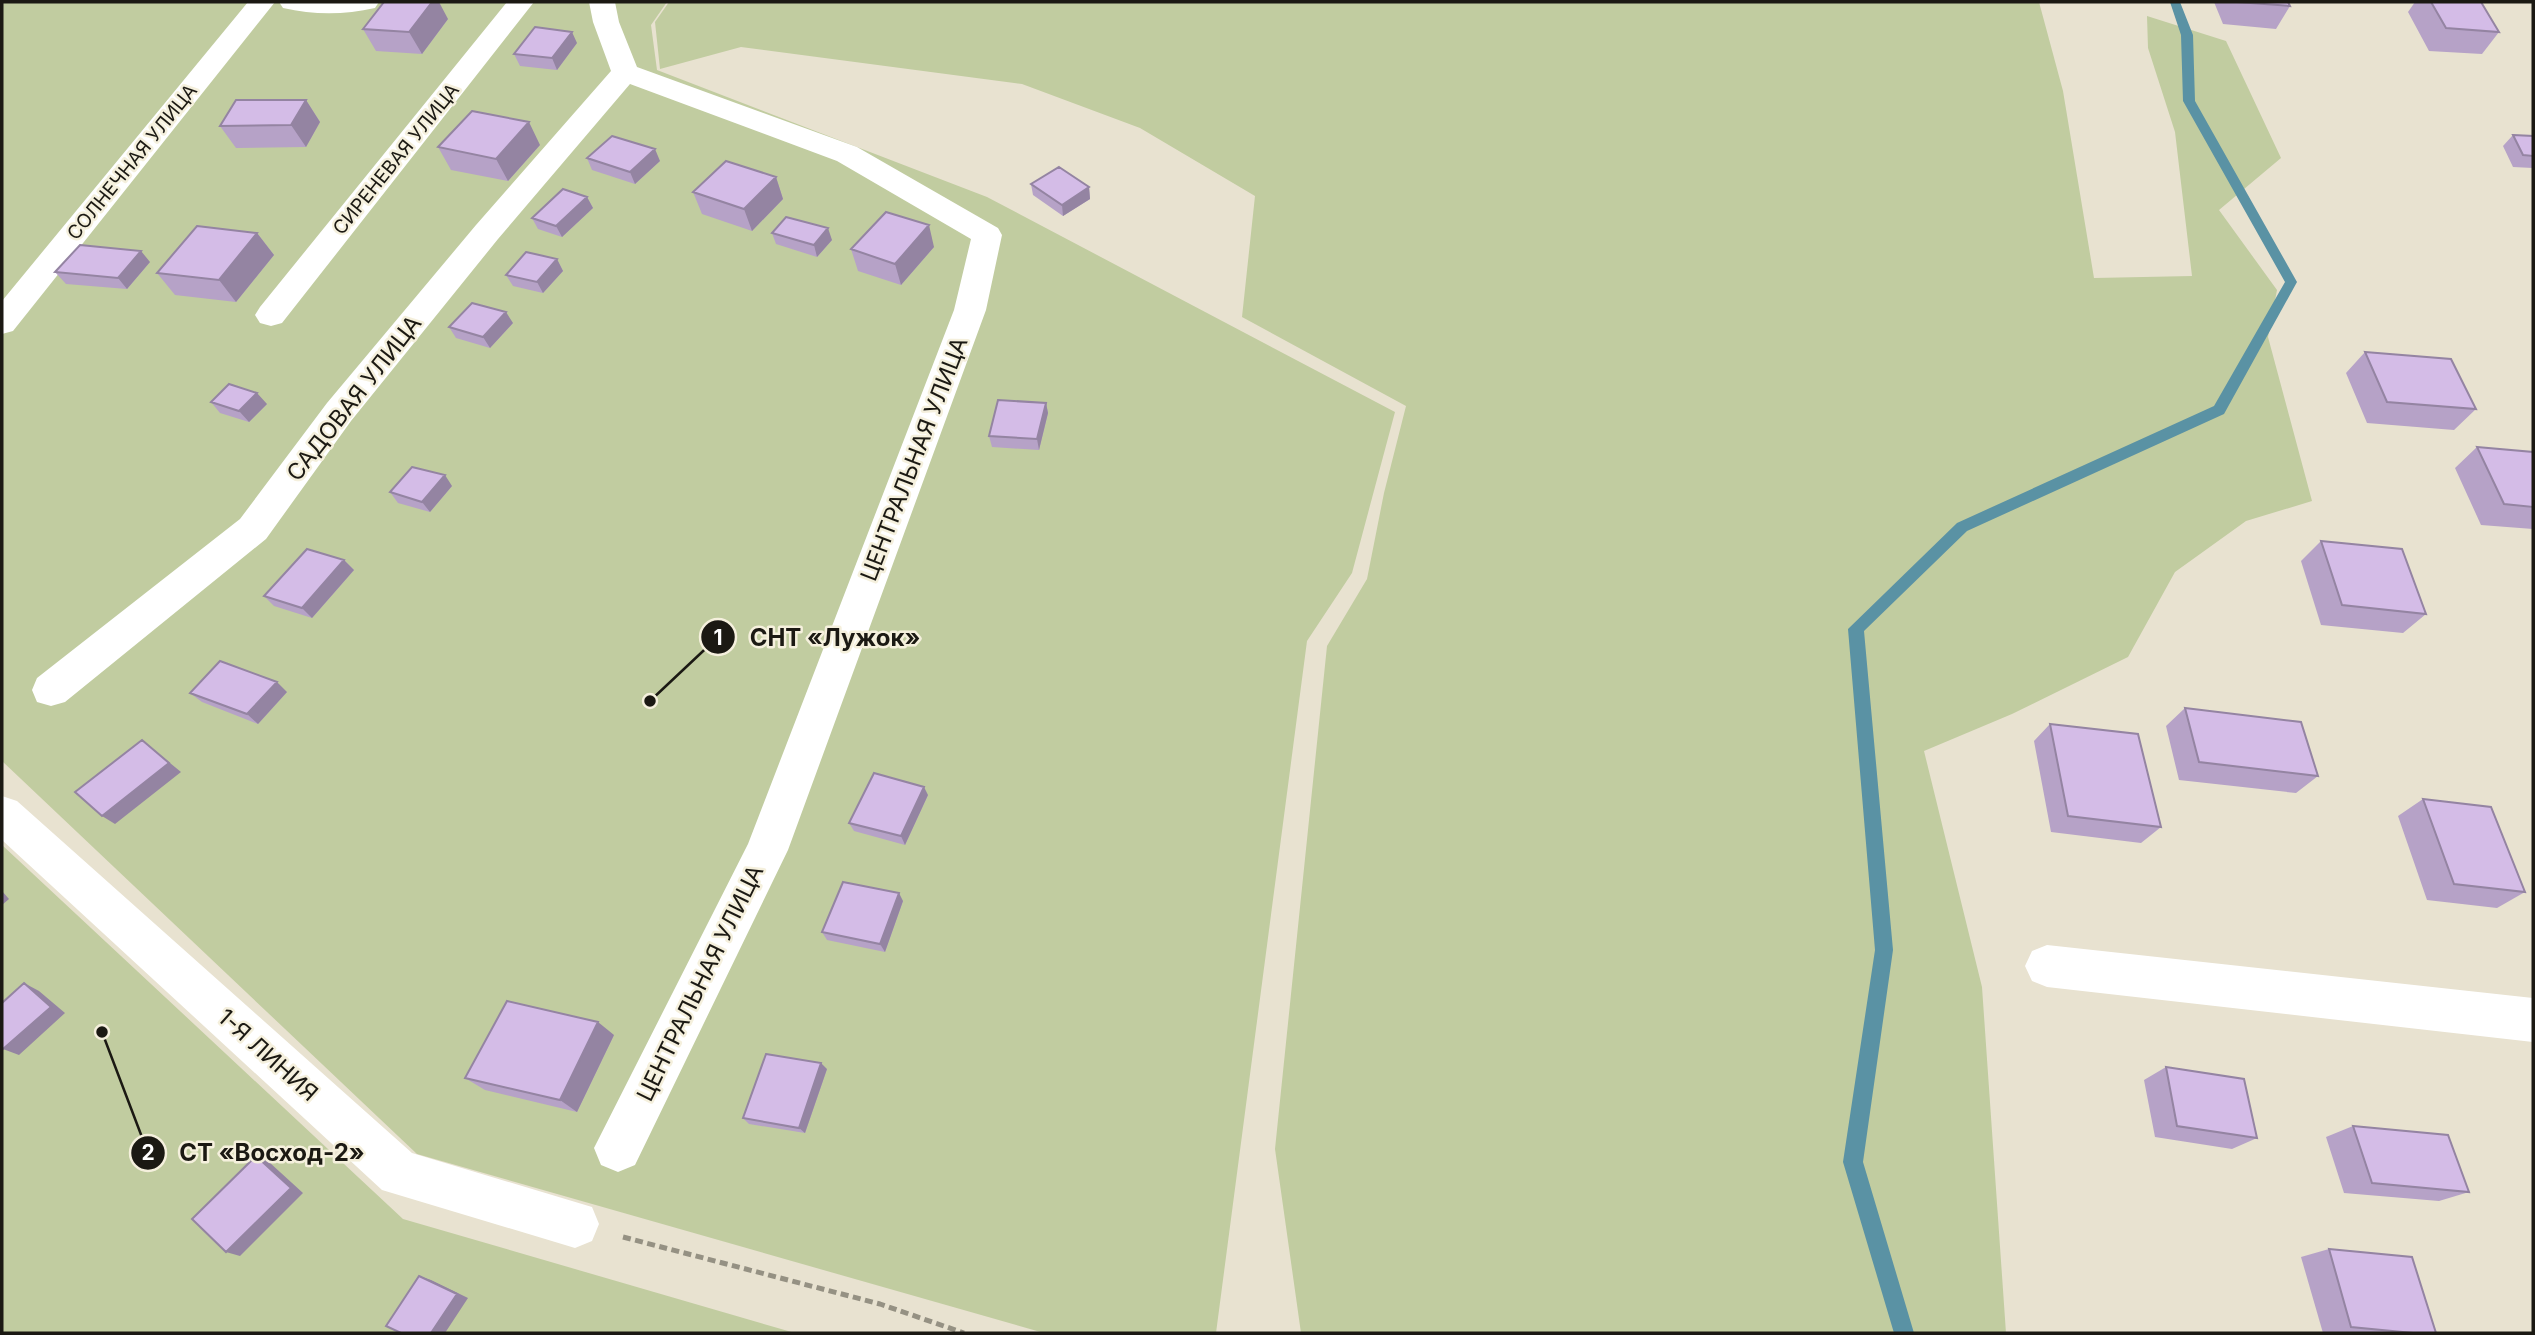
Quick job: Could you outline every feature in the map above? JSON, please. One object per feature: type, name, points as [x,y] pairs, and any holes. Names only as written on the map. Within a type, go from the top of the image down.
[{"type":"street","name":"СОЛНЕЧНАЯ УЛИЦА","points":[[2,323],[262,2]]},
{"type":"street","points":[[292,2],[313,6],[366,2]]},
{"type":"street","name":"СИРЕНЕВАЯ УЛИЦА","points":[[271,315],[521,2]]},
{"type":"street","points":[[602,2],[606,22],[625,72]]},
{"type":"street","name":"САДОВАЯ УЛИЦА","points":[[51,690],[253,530],[339,412],[487,232],[625,72]]},
{"type":"street","name":"ЦЕНТРАЛЬНАЯ УЛИЦА","points":[[618,1148],[767,850],[970,310],[988,235],[847,154],[625,72]]},
{"type":"street","name":"1-Я ЛИНИЯ","points":[[2,814],[399,1173],[575,1224]]},
{"type":"street","points":[[2047,966],[2533,1020]]},
{"type":"path","points":[[575,1224],[880,1304],[964,1333]]},
{"type":"green space","points":[[2,2],[667,2],[651,25],[657,70],[987,197],[1395,412],[1352,573],[1307,641],[1216,1333],[1044,1333],[417,1154],[2,761]]},
{"type":"green space","points":[[669,2],[2039,2],[2063,91],[2094,278],[2192,276],[2175,132],[2148,48],[2147,16],[2226,41],[2281,158],[2219,210],[2277,290],[2268,337],[2312,501],[2246,521],[2175,572],[2128,657],[2012,714],[1924,751],[1982,987],[2006,1333],[1301,1333],[1275,1149],[1327,646],[1367,579],[1384,493],[1406,406],[1242,317],[1255,196],[1140,128],[1022,84],[741,47],[660,69],[655,22]]},
{"type":"green space","points":[[2,845],[403,1219],[795,1333],[2,1333]]},
{"type":"building","points":[[384,2],[432,2],[409,32],[363,29]]},
{"type":"building","points":[[2237,2],[2288,2],[2290,6]]},
{"type":"building","points":[[2431,2],[2481,2],[2499,32],[2446,28]]},
{"type":"building","points":[[535,27],[572,32],[552,58],[514,54]]},
{"type":"building","points":[[236,100],[306,100],[291,125],[220,126]]},
{"type":"building","points":[[472,111],[529,122],[496,159],[438,147]]},
{"type":"building","points":[[2513,135],[2533,136],[2533,156],[2523,155]]},
{"type":"building","points":[[612,136],[655,149],[630,172],[587,158]]},
{"type":"building","points":[[726,161],[776,177],[744,209],[693,192]]},
{"type":"building","points":[[1059,167],[1089,187],[1062,205],[1031,184]]},
{"type":"building","points":[[563,189],[587,197],[556,226],[532,218]]},
{"type":"building","points":[[886,212],[929,225],[895,264],[851,249]]},
{"type":"building","points":[[786,217],[828,228],[814,245],[772,233]]},
{"type":"building","points":[[197,226],[257,233],[219,280],[157,273]]},
{"type":"building","points":[[80,245],[141,251],[118,278],[55,272]]},
{"type":"building","points":[[526,252],[557,259],[537,282],[506,275]]},
{"type":"building","points":[[472,303],[506,312],[483,337],[449,327]]},
{"type":"building","points":[[2365,352],[2451,359],[2476,409],[2387,402]]},
{"type":"building","points":[[229,384],[257,393],[239,411],[211,402]]},
{"type":"building","points":[[998,400],[1046,403],[1037,439],[989,436]]},
{"type":"building","points":[[2477,447],[2533,452],[2533,507],[2504,504]]},
{"type":"building","points":[[412,467],[445,475],[422,502],[390,492]]},
{"type":"building","points":[[2321,541],[2402,549],[2426,614],[2342,605]]},
{"type":"building","points":[[307,549],[344,560],[302,608],[264,596]]},
{"type":"building","points":[[220,661],[277,682],[247,714],[190,693]]},
{"type":"building","points":[[2185,708],[2301,722],[2318,776],[2199,762]]},
{"type":"building","points":[[2050,724],[2138,734],[2161,827],[2068,816]]},
{"type":"building","points":[[142,740],[169,763],[102,816],[75,792]]},
{"type":"building","points":[[874,773],[924,787],[901,836],[849,823]]},
{"type":"building","points":[[2423,799],[2491,807],[2525,892],[2454,884]]},
{"type":"building","points":[[843,882],[899,893],[880,944],[822,932]]},
{"type":"building","points":[[24,983],[51,1007],[3,1049],[2,1003]]},
{"type":"building","points":[[507,1001],[598,1022],[560,1100],[465,1078]]},
{"type":"building","points":[[766,1054],[821,1063],[799,1128],[743,1118]]},
{"type":"building","points":[[2166,1067],[2244,1079],[2257,1138],[2177,1126]]},
{"type":"building","points":[[2353,1126],[2448,1135],[2469,1192],[2372,1183]]},
{"type":"building","points":[[256,1156],[291,1188],[226,1252],[192,1219]]},
{"type":"building","points":[[2329,1249],[2412,1257],[2436,1333],[2351,1327]]},
{"type":"building","points":[[419,1276],[457,1294],[431,1333],[401,1333],[386,1326]]},
{"type":"waterway","points":[[1904,1333],[1853,1162],[1884,950],[1856,629],[1962,527],[2219,410],[2291,282],[2189,101],[2187,35],[2175,2]]},
{"type":"place","name":"СНТ «Лужок»","points":[[650,701]]},
{"type":"place","name":"СТ «Восход-2»","points":[[102,1032]]}]
